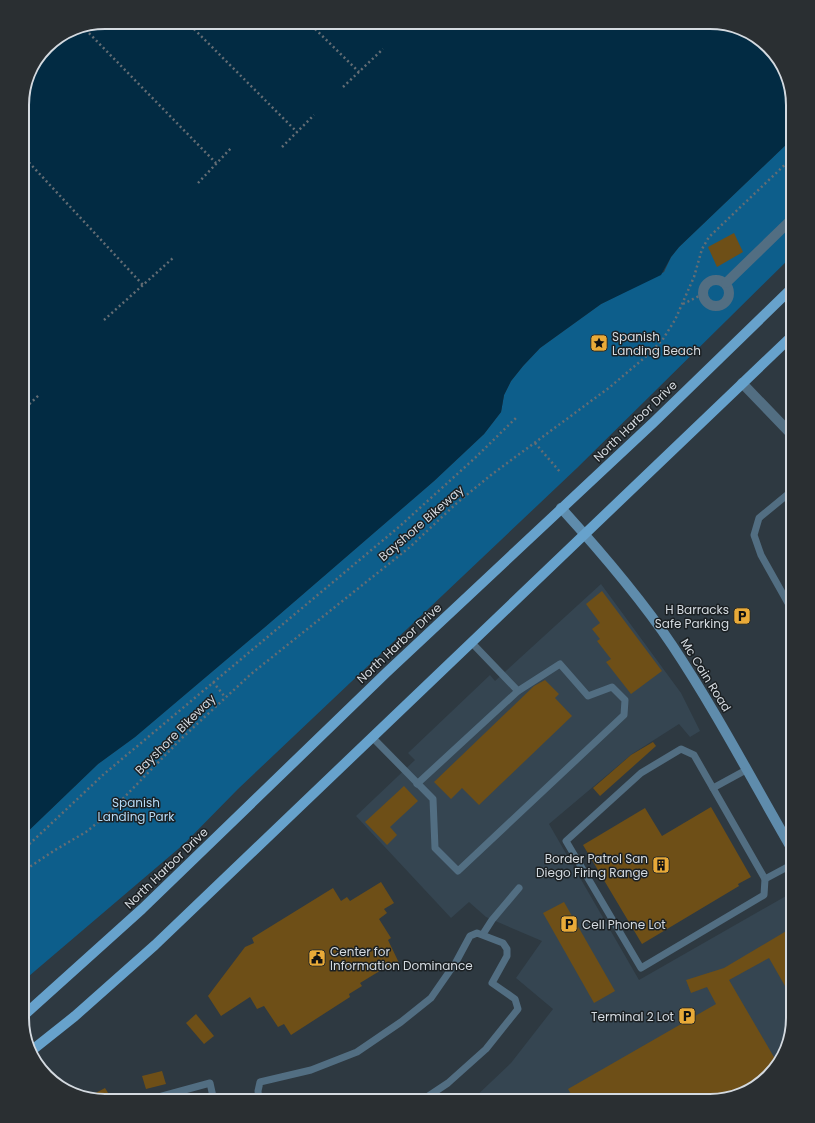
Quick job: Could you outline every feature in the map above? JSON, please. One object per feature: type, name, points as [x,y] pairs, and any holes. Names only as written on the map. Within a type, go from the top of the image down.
[{"type":"main road","name":"North Harbor Drive","points":[[29,1011],[136,915],[387,672],[786,294]]},
{"type":"main road","points":[[35,1048],[75,1016],[155,945],[786,342]]},
{"type":"street","points":[[726,282],[786,225]]},
{"type":"street","points":[[720,280],[726,282],[730,291],[728,299],[723,306],[717,308],[709,305],[703,294],[704,289],[710,282],[720,280]]},
{"type":"street","points":[[742,383],[786,429]]},
{"type":"street","name":"Mc Cain Road","points":[[561,508],[608,559],[670,643],[694,679],[786,839]]},
{"type":"lane","points":[[786,496],[759,518],[754,535],[761,555],[786,600]]},
{"type":"lane","points":[[472,643],[518,691]]},
{"type":"lane","points":[[373,738],[417,784],[433,799],[435,848],[458,871],[624,715],[625,700],[612,687],[588,696],[560,664],[518,691],[417,784]]},
{"type":"lane","points":[[682,749],[694,755],[713,788],[765,879],[764,894],[641,968],[566,841],[641,774],[682,749]]},
{"type":"lane","points":[[713,788],[746,770]]},
{"type":"lane","points":[[765,879],[786,868]]},
{"type":"lane","points":[[483,934],[492,920],[519,888]]},
{"type":"lane","points":[[258,1094],[260,1082],[311,1070],[357,1052],[401,1022],[431,998],[456,962],[470,936],[477,932],[503,943],[507,949],[507,956],[492,983],[515,999],[518,1009],[486,1049],[448,1083],[432,1094]]},
{"type":"lane","points":[[170,1094],[210,1083],[212,1094]]},
{"type":"path","points":[[194,29],[297,132]]},
{"type":"path","points":[[315,29],[359,72]]},
{"type":"path","points":[[87,31],[216,163]]},
{"type":"path","points":[[343,87],[383,49]]},
{"type":"path","points":[[282,147],[314,115]]},
{"type":"path","points":[[198,183],[232,147]]},
{"type":"path","points":[[29,163],[143,285]]},
{"type":"path","name":"Bayshore Bikeway","points":[[29,867],[86,832],[107,815],[182,738],[225,697],[410,547],[458,502],[486,479],[631,371],[663,339],[682,304],[694,277],[702,249],[709,238],[786,164]]},
{"type":"path","points":[[104,320],[173,258]]},
{"type":"path","points":[[682,304],[703,294]]},
{"type":"path","points":[[29,405],[39,396]]},
{"type":"path","points":[[29,844],[104,774],[400,526],[476,457],[518,416]]},
{"type":"path","points":[[535,443],[561,473]]},
{"type":"path","points":[[213,682],[225,697]]},
{"type":"shaded area","points":[[105,29],[715,29],[735,33],[748,39],[764,51],[776,67],[783,85],[786,105],[786,145],[679,247],[671,257],[661,275],[601,304],[540,348],[511,381],[504,395],[501,412],[484,434],[434,481],[135,737],[98,764],[29,830],[29,100],[33,80],[39,67],[48,55],[71,37],[90,30]]},
{"type":"shaded area","points":[[601,584],[681,693],[700,731],[690,737],[679,724],[632,754],[549,824],[639,980],[786,896],[786,1018],[783,1038],[776,1056],[764,1072],[748,1084],[730,1091],[710,1094],[478,1094],[511,1063],[553,1009],[516,978],[542,941],[486,917],[469,902],[451,918],[356,816],[415,760],[408,753],[490,675],[495,681]]},
{"type":"green space","name":"Spanish Landing Park","points":[[786,145],[786,262],[577,468],[238,789],[184,844],[29,976],[29,830],[98,764],[135,737],[265,627],[434,481],[484,434],[501,412],[504,395],[511,381],[540,348],[601,304],[664,272],[671,257],[679,247]]},
{"type":"building","points":[[734,233],[743,252],[717,267],[708,247]]},
{"type":"building","points":[[602,591],[662,671],[631,694],[606,662],[611,659],[597,641],[600,639],[592,629],[600,623],[586,604]]},
{"type":"building","points":[[545,680],[559,694],[555,698],[572,716],[479,805],[462,788],[451,799],[434,782],[534,686]]},
{"type":"building","points":[[653,742],[656,746],[600,796],[593,788],[631,755]]},
{"type":"building","points":[[404,786],[418,801],[390,827],[397,835],[387,845],[365,822]]},
{"type":"building","name":"Border Patrol San Diego Firing Range","points":[[711,807],[751,877],[738,884],[739,886],[642,944],[583,845],[645,808],[662,836]]},
{"type":"building","name":"Center for Information Dominance","points":[[381,882],[394,903],[384,909],[387,913],[379,919],[391,938],[388,940],[400,965],[383,969],[360,983],[362,986],[349,994],[350,997],[291,1035],[284,1024],[278,1027],[264,1006],[257,1009],[250,997],[221,1016],[208,996],[245,947],[254,943],[252,938],[333,888],[341,901],[347,897],[350,901]]},
{"type":"building","points":[[564,902],[615,991],[594,1003],[543,913]]},
{"type":"building","points":[[786,931],[786,988],[769,958],[729,980],[774,1058],[764,1072],[748,1084],[720,1093],[571,1094],[568,1089],[716,1004],[707,987],[691,993],[686,980],[724,968]]},
{"type":"building","points":[[196,1014],[214,1036],[204,1044],[186,1023]]},
{"type":"building","points":[[162,1071],[166,1084],[146,1089],[142,1076]]},
{"type":"building","points":[[105,1088],[109,1094],[100,1094],[95,1093]]},
{"type":"place","name":"Spanish Landing Beach","points":[[599,343]]},
{"type":"place","name":"H Barracks Safe Parking","points":[[742,616]]},
{"type":"place","name":"Border Patrol San Diego Firing Range","points":[[661,865]]},
{"type":"place","name":"Cell Phone Lot","points":[[569,924]]},
{"type":"place","name":"Center for Information Dominance","points":[[317,958]]},
{"type":"place","name":"Terminal 2 Lot","points":[[687,1016]]}]
